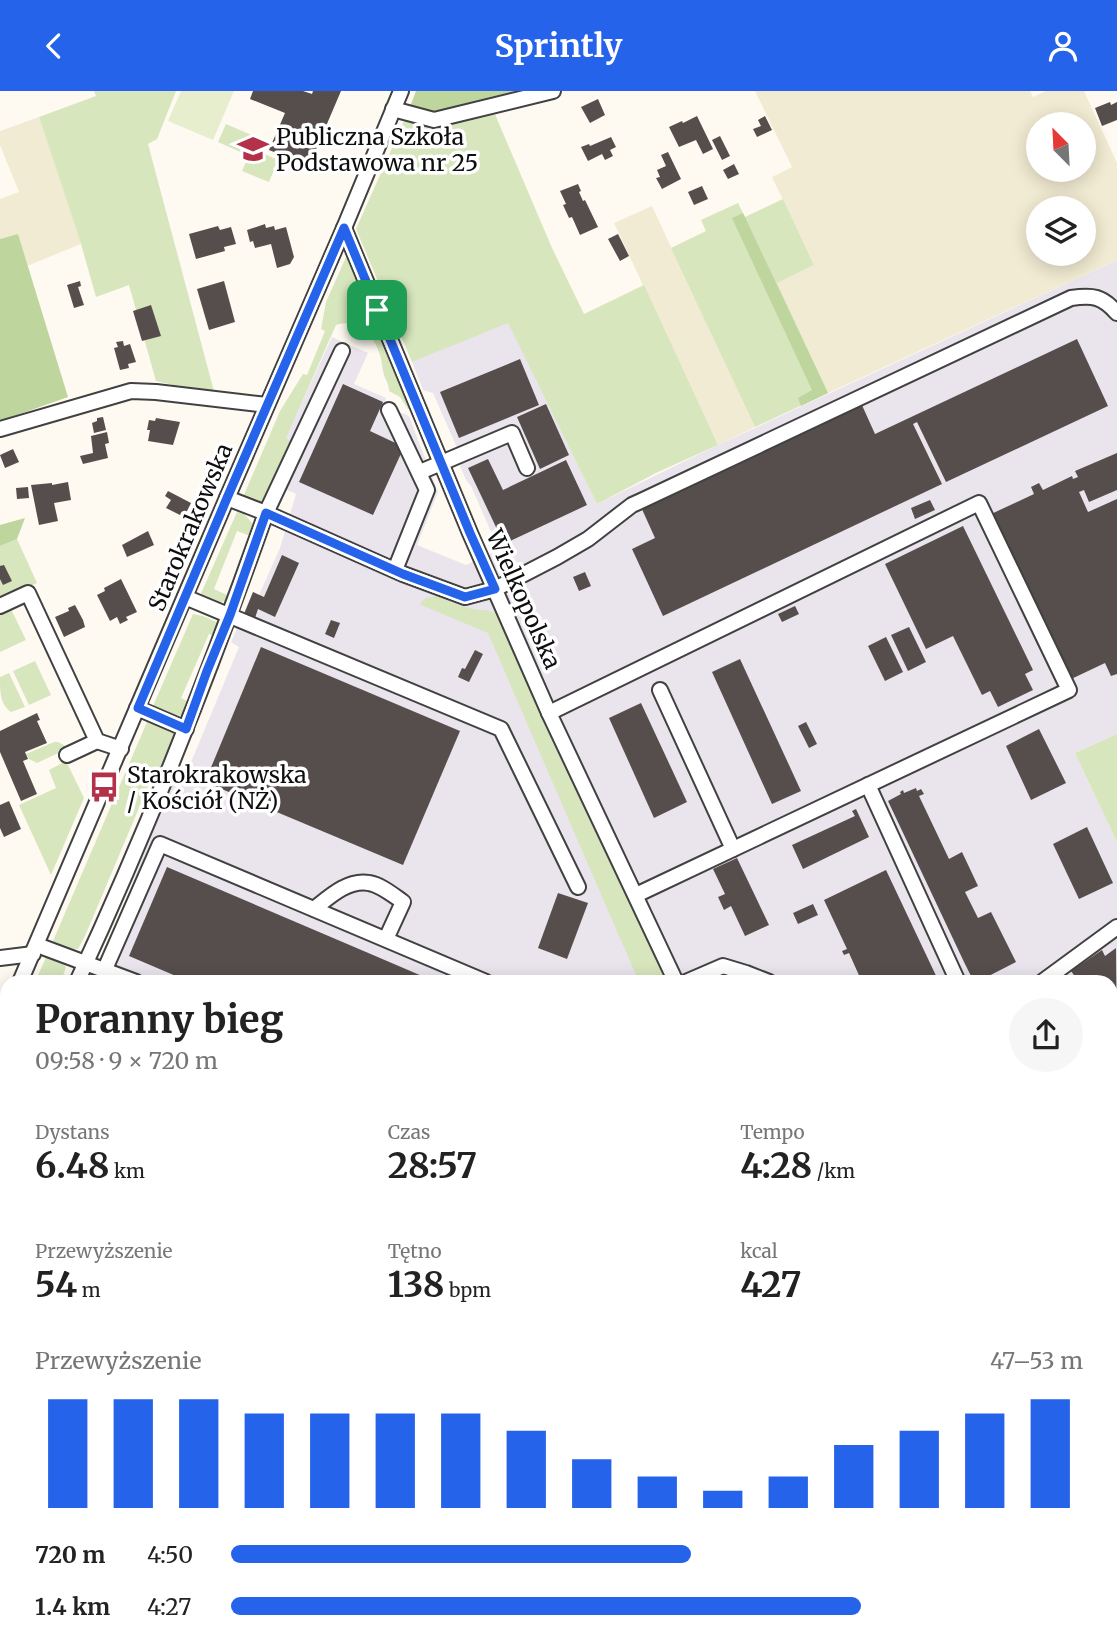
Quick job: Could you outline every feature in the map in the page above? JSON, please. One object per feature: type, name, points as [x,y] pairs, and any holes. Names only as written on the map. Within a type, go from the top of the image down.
[{"type":"street","name":"Starokrakowska","points":[[23,975],[401,91]]},
{"type":"street","points":[[393,109],[434,120],[554,91]]},
{"type":"street","name":"Wielkopolska","points":[[344,228],[441,463],[549,713],[673,975]]},
{"type":"street","points":[[227,498],[465,597],[495,589],[569,550],[643,500],[1071,298],[1097,297],[1117,313]]},
{"type":"street","points":[[80,975],[186,729],[266,513],[342,351]]},
{"type":"street","points":[[0,429],[131,391],[267,405]]},
{"type":"street","points":[[390,410],[427,490],[395,570]]},
{"type":"street","points":[[420,472],[512,433],[527,468]]},
{"type":"street","points":[[549,713],[979,503],[1069,690],[636,895]]},
{"type":"street","points":[[0,606],[28,593],[97,741]]},
{"type":"street","points":[[185,597],[501,729],[579,887]]},
{"type":"street","points":[[660,690],[733,849]]},
{"type":"street","points":[[138,708],[186,729]]},
{"type":"street","points":[[67,755],[97,741],[121,749]]},
{"type":"street","points":[[868,785],[955,975]]},
{"type":"street","points":[[105,969],[160,843],[470,975]]},
{"type":"street","points":[[314,909],[349,885],[368,883],[383,889],[403,902],[386,939]]},
{"type":"street","points":[[1052,975],[1117,927]]},
{"type":"street","points":[[0,958],[35,949],[119,975]]},
{"type":"street","points":[[702,975],[723,966],[751,975]]},
{"type":"shaded area","points":[[755,91],[1030,91],[1033,97],[1046,91],[1084,91],[1094,112],[1026,112],[1026,182],[1096,182],[1096,117],[1117,163],[1117,260],[828,393],[776,283],[814,265],[772,177],[792,167]]},
{"type":"shaded area","points":[[39,117],[81,244],[27,266],[18,234],[0,239],[0,199],[19,192],[0,145],[0,131]]},
{"type":"shaded area","points":[[652,206],[755,427],[718,445],[614,223]]},
{"type":"shaded area","points":[[1117,260],[1117,734],[1075,753],[1117,842],[1117,975],[96,975],[175,776],[184,779],[239,647],[231,642],[253,592],[259,595],[280,548],[296,494],[267,481],[332,337],[368,353],[354,384],[386,398],[384,406],[409,416],[438,492],[417,545],[466,565],[499,550],[456,457],[458,450],[433,393],[423,390],[412,362],[508,322],[597,504]]},
{"type":"green space","points":[[94,91],[176,91],[157,139],[148,144],[215,395],[156,381],[129,285],[96,297],[39,117],[96,96]]},
{"type":"green space","points":[[181,91],[234,91],[213,140],[168,121]]},
{"type":"green space","points":[[416,91],[532,91],[436,114],[410,107]]},
{"type":"green space","points":[[494,112],[552,248],[584,314],[644,285],[718,445],[597,504],[508,323],[412,362],[356,229],[404,121],[429,128]]},
{"type":"green space","points":[[226,124],[265,141],[261,150],[250,144],[245,154],[218,142]]},
{"type":"green space","points":[[252,148],[278,160],[269,182],[242,171]]},
{"type":"green space","points":[[783,199],[814,265],[777,283],[828,393],[755,427],[671,248],[706,231],[701,220],[738,203],[745,217]]},
{"type":"green space","points":[[743,213],[828,393],[801,406],[798,398],[812,390],[732,218]]},
{"type":"green space","points":[[18,234],[68,397],[0,421],[0,239]]},
{"type":"green space","points":[[346,257],[350,259],[413,410],[408,409],[400,397],[389,391],[379,352],[368,334],[351,324],[336,325],[286,438],[294,444],[265,503],[261,505],[243,497],[280,411],[303,374],[307,375],[325,331],[321,329],[326,302]]},
{"type":"green space","points":[[237,512],[244,514],[253,524],[253,537],[237,531],[214,589],[227,595],[227,600],[219,603],[207,598],[202,601],[199,598]]},
{"type":"green space","points":[[25,518],[17,539],[0,546],[0,525]]},
{"type":"green space","points":[[17,539],[37,583],[0,600],[0,546]]},
{"type":"green space","points":[[436,596],[469,608],[488,610],[501,618],[663,975],[636,975],[488,633],[419,604],[426,598]]},
{"type":"green space","points":[[10,607],[26,640],[0,652],[0,612]]},
{"type":"green space","points":[[193,614],[219,623],[215,636],[209,634],[181,698],[190,702],[186,714],[178,716],[153,706]]},
{"type":"green space","points":[[35,661],[51,695],[29,705],[13,671]]},
{"type":"green space","points":[[9,673],[25,707],[11,712],[3,702],[0,687],[0,677]]},
{"type":"green space","points":[[154,721],[172,729],[176,736],[164,768],[155,770],[85,936],[78,949],[70,949],[53,941],[147,722]]},
{"type":"green space","points":[[1117,734],[1117,842],[1075,753]]},
{"type":"green space","points":[[54,742],[69,748],[37,763],[26,754]]},
{"type":"green space","points":[[66,761],[84,798],[51,875],[19,805],[56,788],[49,770]]},
{"type":"green space","points":[[47,955],[61,961],[66,967],[63,975],[38,975]]},
{"type":"building","points":[[253,91],[303,91],[312,94],[313,91],[341,91],[309,166],[269,150],[285,113],[250,99]]},
{"type":"building","points":[[598,99],[605,115],[590,123],[581,107]]},
{"type":"building","points":[[1110,102],[1111,105],[1117,102],[1117,120],[1102,126],[1095,108]]},
{"type":"building","points":[[697,116],[713,149],[703,154],[696,140],[679,147],[669,127]]},
{"type":"building","points":[[765,116],[772,130],[757,137],[753,129],[761,126],[758,120]]},
{"type":"building","points":[[720,136],[730,156],[722,160],[712,140]]},
{"type":"building","points":[[611,137],[616,147],[610,150],[613,156],[605,160],[602,154],[588,161],[581,147]]},
{"type":"building","points":[[668,152],[681,179],[662,189],[656,178],[660,177],[657,170],[666,166],[661,155]]},
{"type":"building","points":[[734,164],[739,174],[728,179],[723,170]]},
{"type":"building","points":[[578,184],[583,201],[585,200],[598,227],[580,235],[563,205],[566,204],[560,191]]},
{"type":"building","points":[[702,186],[708,199],[694,205],[688,192]]},
{"type":"building","points":[[265,224],[266,228],[274,226],[275,230],[286,227],[294,257],[290,264],[277,268],[271,244],[255,248],[253,241],[250,242],[247,230]]},
{"type":"building","points":[[218,226],[220,230],[231,227],[236,244],[224,247],[225,251],[196,259],[189,234]]},
{"type":"building","points":[[618,234],[629,256],[620,261],[608,239]]},
{"type":"building","points":[[80,281],[81,286],[78,287],[84,305],[74,308],[67,285]]},
{"type":"building","points":[[224,281],[235,322],[209,330],[197,289]]},
{"type":"building","points":[[151,305],[161,336],[142,341],[133,311]]},
{"type":"building","points":[[1077,339],[1108,406],[946,482],[917,422],[913,424],[942,484],[663,616],[632,549],[655,538],[641,507],[861,403],[875,434]]},
{"type":"building","points":[[123,341],[124,346],[130,344],[136,362],[128,364],[129,368],[120,370],[114,348],[118,347],[116,342]]},
{"type":"building","points":[[520,359],[539,405],[459,438],[440,392]]},
{"type":"building","points":[[343,384],[383,402],[370,431],[404,447],[373,515],[299,482]]},
{"type":"building","points":[[546,404],[569,455],[540,469],[517,417]]},
{"type":"building","points":[[103,417],[106,430],[94,433],[92,423]]},
{"type":"building","points":[[156,418],[180,422],[173,445],[148,441],[149,420],[155,421]]},
{"type":"building","points":[[107,432],[109,443],[105,444],[108,458],[83,464],[80,456],[93,453],[91,436]]},
{"type":"building","points":[[13,449],[19,462],[5,468],[0,455]]},
{"type":"building","points":[[1117,453],[1117,490],[1089,502],[1084,490],[1079,492],[1088,512],[1117,499],[1117,674],[1111,676],[1105,663],[1067,681],[989,515],[1034,494],[1031,487],[1039,483],[1043,490],[1072,476],[1073,479],[1078,477],[1075,471]]},
{"type":"building","points":[[488,459],[503,490],[566,460],[587,505],[504,544],[468,468]]},
{"type":"building","points":[[68,482],[71,500],[54,503],[58,521],[39,525],[31,485]]},
{"type":"building","points":[[28,487],[29,498],[17,499],[16,488]]},
{"type":"building","points":[[168,491],[191,503],[184,517],[166,508],[171,500],[165,496]]},
{"type":"building","points":[[930,500],[935,510],[915,519],[911,508]]},
{"type":"building","points":[[963,526],[1033,670],[1025,674],[1033,690],[998,707],[990,691],[982,695],[953,636],[926,649],[885,564]]},
{"type":"building","points":[[148,531],[154,545],[127,557],[122,545]]},
{"type":"building","points":[[282,555],[299,563],[275,617],[258,609],[255,618],[244,614],[253,592],[264,597]]},
{"type":"building","points":[[4,565],[12,581],[3,585],[0,566]]},
{"type":"building","points":[[585,572],[591,586],[579,591],[573,577]]},
{"type":"building","points":[[121,579],[137,612],[126,617],[128,620],[120,624],[117,617],[110,621],[97,595]]},
{"type":"building","points":[[75,605],[85,627],[64,637],[55,617]]},
{"type":"building","points":[[795,606],[799,614],[782,622],[778,614]]},
{"type":"building","points":[[331,620],[340,623],[334,638],[325,634]]},
{"type":"building","points":[[909,627],[926,662],[908,671],[891,635]]},
{"type":"building","points":[[886,637],[903,672],[885,681],[868,646]]},
{"type":"building","points":[[261,647],[460,731],[403,865],[205,782]]},
{"type":"building","points":[[475,650],[483,654],[469,682],[458,677]]},
{"type":"building","points":[[740,659],[801,791],[772,804],[712,672]]},
{"type":"building","points":[[641,703],[687,802],[654,818],[609,718]]},
{"type":"building","points":[[37,713],[40,720],[37,721],[47,743],[25,752],[28,759],[23,761],[37,794],[21,801],[0,752],[0,731]]},
{"type":"building","points":[[806,722],[817,744],[809,748],[798,726]]},
{"type":"building","points":[[1039,729],[1066,783],[1031,800],[1006,746]]},
{"type":"building","points":[[916,788],[917,791],[921,789],[924,794],[919,796],[949,859],[962,852],[978,886],[965,892],[978,918],[991,912],[1016,962],[991,975],[970,975],[888,801],[903,790],[904,793]]},
{"type":"building","points":[[9,801],[21,829],[4,837],[0,828],[0,805]]},
{"type":"building","points":[[856,809],[869,837],[803,869],[792,845],[855,816],[852,811]]},
{"type":"building","points":[[1087,827],[1113,883],[1079,899],[1053,844]]},
{"type":"building","points":[[737,858],[769,925],[745,936],[731,906],[724,910],[718,897],[725,894],[713,869]]},
{"type":"building","points":[[167,867],[420,975],[174,975],[129,956]]},
{"type":"building","points":[[886,870],[936,975],[859,975],[849,953],[844,955],[842,951],[847,949],[824,900]]},
{"type":"building","points":[[558,893],[588,903],[567,959],[538,948]]},
{"type":"building","points":[[813,904],[818,915],[798,924],[793,913]]},
{"type":"building","points":[[1116,948],[1116,975],[1074,975],[1071,971],[1102,950],[1105,956]]},
{"type":"place","name":"Publiczna Szkoła Podstawowa nr 25","points":[[253,149]]},
{"type":"place","name":"Starokrakowska / Kościół (NŻ)","points":[[104,787]]},
{"type":"route","points":[[344,228],[377,310],[495,589],[465,597],[403,574],[266,513],[186,729],[138,708],[344,228]]}]
